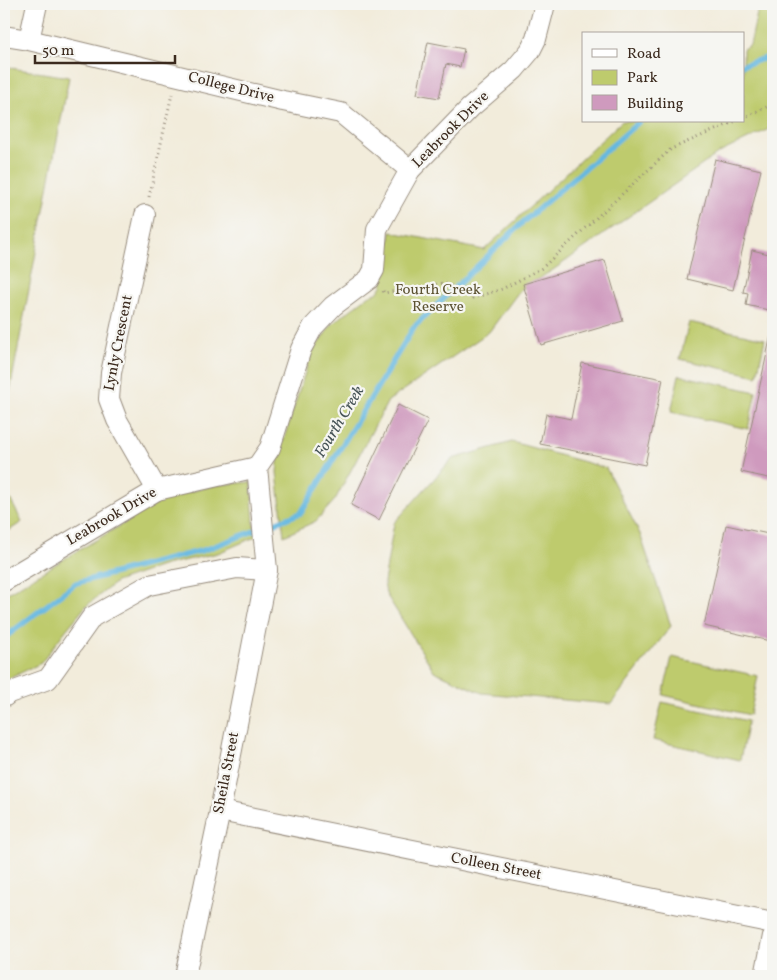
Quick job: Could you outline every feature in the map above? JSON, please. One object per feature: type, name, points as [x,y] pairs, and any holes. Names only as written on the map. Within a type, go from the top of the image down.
[{"type":"street","points":[[29,40],[37,4]]},
{"type":"street","name":"Leabrook Drive","points":[[370,279],[374,270],[377,229],[410,170],[470,108],[514,70],[530,51],[536,39],[545,4]]},
{"type":"street","name":"College Drive","points":[[4,36],[29,40],[283,101],[341,113],[410,170]]},
{"type":"street","name":"Lynly Crescent","points":[[145,215],[111,373],[108,398],[116,420],[157,490]]},
{"type":"street","points":[[4,697],[9,693],[48,679],[92,617],[149,585],[237,568],[267,570],[257,467],[270,448],[301,349],[312,327],[333,306],[370,279]]},
{"type":"street","name":"Leabrook Drive","points":[[4,581],[157,490],[257,467]]},
{"type":"street","name":"Sheila Street","points":[[185,976],[220,811],[267,570]]},
{"type":"street","name":"Colleen Street","points":[[220,811],[773,923]]},
{"type":"street","points":[[765,976],[773,936]]},
{"type":"path","points":[[145,215],[176,75]]},
{"type":"path","points":[[744,118],[773,104]]},
{"type":"path","points":[[370,279],[384,292],[444,283],[462,290],[473,298],[502,289],[542,268],[671,149],[734,122]]},
{"type":"green space","name":"Fourth Creek Reserve","points":[[759,4],[773,4],[773,127],[719,153],[553,270],[520,290],[489,332],[388,401],[335,500],[316,521],[284,536],[277,472],[279,454],[311,354],[332,324],[370,295],[377,293],[382,286],[391,232],[484,250],[621,122],[744,122],[744,48],[750,45]]},
{"type":"green space","points":[[4,67],[69,77],[4,422]]},
{"type":"green space","points":[[689,322],[765,339],[757,376],[680,359]]},
{"type":"green space","points":[[679,375],[756,392],[748,429],[671,412]]},
{"type":"green space","points":[[512,442],[606,468],[640,534],[671,626],[611,704],[482,693],[434,671],[386,594],[384,582],[394,523],[452,459]]},
{"type":"green space","points":[[251,482],[255,537],[218,553],[165,565],[116,582],[86,606],[41,663],[4,681],[4,595],[168,497],[217,485]]},
{"type":"green space","points":[[4,487],[22,522],[4,534]]},
{"type":"green space","points":[[672,657],[758,676],[750,715],[663,695]]},
{"type":"green space","points":[[662,702],[748,721],[740,760],[653,740]]},
{"type":"building","points":[[428,42],[464,49],[460,67],[446,64],[439,98],[417,94]]},
{"type":"building","points":[[715,159],[761,170],[733,290],[687,279]]},
{"type":"building","points":[[752,250],[773,255],[773,311],[746,305],[748,293],[743,292]]},
{"type":"building","points":[[605,260],[623,321],[541,345],[523,284]]},
{"type":"building","points":[[773,330],[773,479],[741,472]]},
{"type":"building","points":[[582,363],[663,379],[645,465],[540,444],[546,414],[571,419]]},
{"type":"building","points":[[398,405],[428,420],[379,520],[351,505]]},
{"type":"building","points":[[726,525],[773,535],[773,626],[770,641],[704,626]]},
{"type":"waterway","name":"Fourth Creek","points":[[744,65],[773,56]]},
{"type":"waterway","name":"Fourth Creek","points":[[4,638],[76,583],[204,550],[301,513],[414,327],[522,223],[639,122]]}]
